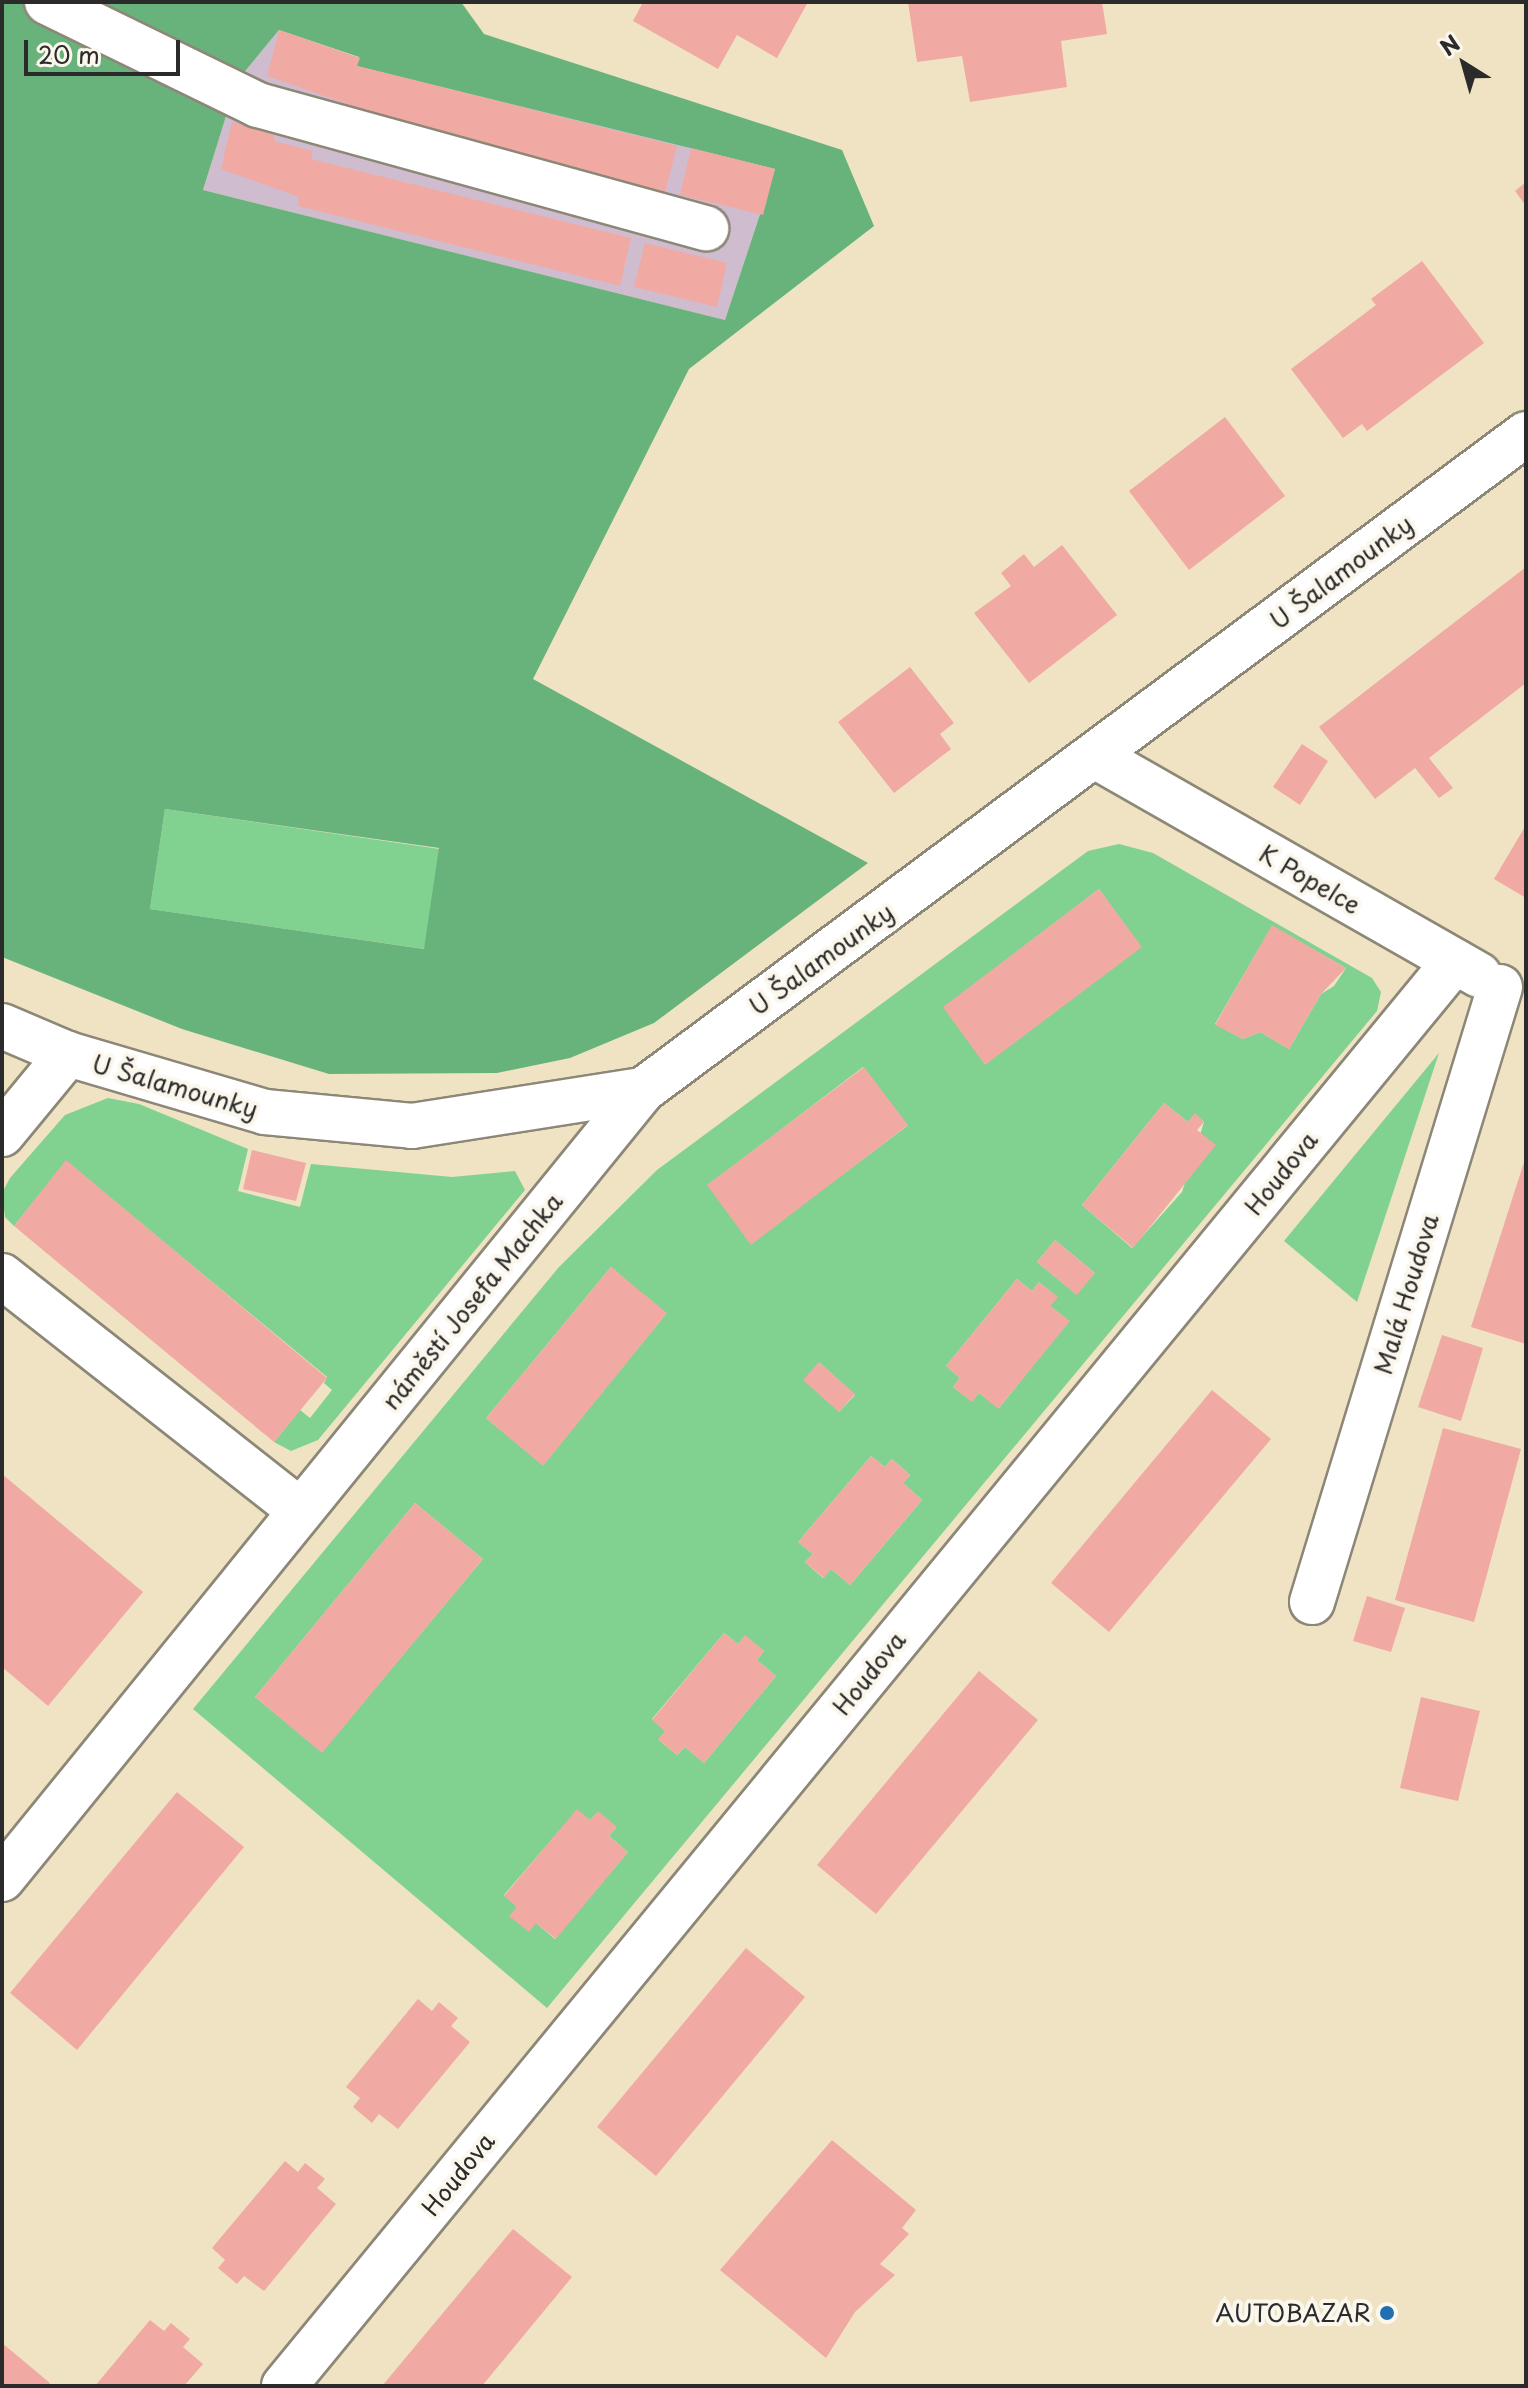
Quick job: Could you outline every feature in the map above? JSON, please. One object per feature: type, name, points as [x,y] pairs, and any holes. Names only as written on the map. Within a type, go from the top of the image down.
[{"type":"street","points":[[47,2],[258,105],[706,228]]},
{"type":"street","name":"U Šalamounky","points":[[2,1026],[68,1054],[265,1112],[412,1126],[643,1090],[1526,434]]},
{"type":"street","name":"K Popelce","points":[[1095,756],[1513,994]]},
{"type":"street","name":"Houdova","points":[[284,2386],[1455,961]]},
{"type":"street","name":"Malá Houdova","points":[[1312,1602],[1513,994]]},
{"type":"street","points":[[2,1134],[68,1054]]},
{"type":"street","name":"náměstí Josefa Machka","points":[[8,1860],[301,1511],[643,1090]]},
{"type":"street","points":[[2,1276],[301,1511]]},
{"type":"shaded area","points":[[279,30],[360,58],[358,66],[775,169],[725,320],[203,190],[237,81]]},
{"type":"green space","points":[[2,2],[461,2],[484,34],[842,150],[874,226],[689,369],[533,679],[868,863],[654,1023],[570,1058],[497,1073],[329,1074],[182,1029],[2,957]],"holes":[[[279,30],[359,57],[357,66],[775,169],[725,320],[203,190],[237,81]],[[165,809],[439,848],[424,949],[150,909]]]},
{"type":"green space","points":[[165,809],[440,849],[425,949],[150,909]]},
{"type":"green space","points":[[1119,844],[1153,853],[1372,978],[1381,992],[1377,1011],[547,2008],[193,1709],[559,1267],[657,1170],[1088,851]],"holes":[[[1099,889],[1141,947],[985,1064],[944,1007]],[[1272,926],[1346,968],[1334,986],[1321,994],[1289,1049],[1260,1032],[1243,1039],[1215,1024]],[[863,1067],[907,1126],[829,1185],[708,1185]],[[1164,1103],[1188,1122],[1195,1114],[1204,1122],[1182,1192],[1132,1248],[1082,1205]],[[1055,1240],[1095,1273],[1076,1294],[1037,1262]],[[611,1267],[666,1314],[543,1465],[486,1418]],[[1017,1279],[1032,1291],[1039,1282],[1057,1297],[1050,1306],[1069,1321],[999,1408],[979,1393],[971,1401],[953,1387],[960,1378],[946,1366]],[[819,1362],[855,1395],[839,1412]],[[871,1456],[885,1467],[892,1459],[910,1475],[903,1483],[922,1500],[850,1585],[831,1569],[823,1578],[805,1562],[813,1554],[798,1542]],[[415,1503],[483,1559],[322,1752],[255,1697]],[[724,1633],[738,1644],[745,1636],[764,1651],[757,1660],[776,1676],[704,1763],[685,1747],[677,1755],[659,1740],[665,1731],[652,1719]],[[577,1810],[590,1820],[598,1812],[616,1828],[609,1836],[628,1852],[555,1939],[536,1923],[510,1916],[517,1907],[504,1895]]]},
{"type":"green space","points":[[1439,1053],[1357,1302],[1284,1241]]},
{"type":"green space","points":[[108,1098],[139,1104],[248,1149],[238,1191],[300,1207],[311,1164],[452,1177],[515,1171],[525,1190],[318,1440],[291,1451],[274,1442],[300,1410],[310,1418],[332,1390],[324,1383],[327,1377],[66,1161],[14,1226],[5,1217],[2,1193],[10,1178],[65,1115]]},
{"type":"building","points":[[643,2],[808,2],[777,58],[737,35],[718,69],[633,21]]},
{"type":"building","points":[[908,2],[1102,2],[1107,34],[1061,41],[1067,87],[970,102],[962,56],[917,62]]},
{"type":"building","points":[[279,30],[360,58],[357,66],[677,146],[665,193],[344,112],[347,104],[267,76]]},
{"type":"building","points":[[232,122],[275,133],[274,141],[313,151],[311,159],[631,238],[620,286],[298,206],[299,197],[221,169]]},
{"type":"building","points":[[691,148],[775,169],[763,215],[680,195]]},
{"type":"building","points":[[1526,182],[1526,206],[1515,191]]},
{"type":"building","points":[[645,243],[727,263],[717,307],[634,287]]},
{"type":"building","points":[[1422,261],[1484,343],[1367,431],[1362,424],[1343,438],[1291,369],[1376,305],[1371,299]]},
{"type":"building","points":[[1225,417],[1285,496],[1189,570],[1129,491]]},
{"type":"building","points":[[1062,545],[1117,615],[1029,683],[974,613],[1011,586],[1001,573],[1024,554],[1034,567]]},
{"type":"building","points":[[1526,567],[1526,683],[1429,758],[1453,788],[1439,798],[1415,768],[1375,799],[1319,727]]},
{"type":"building","points":[[910,667],[954,723],[940,734],[951,749],[894,793],[838,722]]},
{"type":"building","points":[[1302,744],[1328,761],[1300,805],[1273,787]]},
{"type":"building","points":[[1526,825],[1526,898],[1494,879]]},
{"type":"building","points":[[1099,889],[1142,947],[985,1065],[943,1007]]},
{"type":"building","points":[[1272,925],[1346,968],[1321,994],[1289,1049],[1260,1032],[1243,1039],[1215,1025]]},
{"type":"building","points":[[864,1067],[908,1125],[751,1245],[707,1185]]},
{"type":"building","points":[[1164,1103],[1188,1122],[1195,1113],[1204,1122],[1197,1130],[1216,1145],[1133,1248],[1082,1205]]},
{"type":"building","points":[[252,1150],[306,1163],[296,1201],[243,1189]]},
{"type":"building","points":[[1526,1156],[1526,1344],[1471,1327]]},
{"type":"building","points":[[66,1160],[327,1378],[274,1442],[14,1226]]},
{"type":"building","points":[[1055,1240],[1095,1273],[1077,1295],[1037,1262]]},
{"type":"building","points":[[611,1267],[667,1313],[543,1466],[486,1418]]},
{"type":"building","points":[[1017,1279],[1032,1291],[1039,1282],[1058,1297],[1050,1306],[1070,1321],[998,1409],[979,1393],[972,1402],[953,1387],[960,1378],[946,1366]]},
{"type":"building","points":[[1442,1335],[1483,1348],[1461,1421],[1418,1407]]},
{"type":"building","points":[[819,1362],[855,1394],[839,1412],[803,1380]]},
{"type":"building","points":[[1212,1390],[1271,1439],[1109,1632],[1051,1583]]},
{"type":"building","points":[[1443,1428],[1521,1449],[1474,1622],[1395,1600]]},
{"type":"building","points":[[871,1456],[885,1467],[892,1459],[910,1475],[903,1483],[922,1500],[850,1585],[831,1569],[824,1578],[805,1562],[813,1554],[798,1542]]},
{"type":"building","points":[[2,1474],[143,1592],[48,1706],[2,1667]]},
{"type":"building","points":[[415,1503],[483,1559],[322,1753],[255,1697]]},
{"type":"building","points":[[1367,1596],[1405,1608],[1391,1652],[1353,1641]]},
{"type":"building","points":[[724,1633],[738,1644],[745,1635],[764,1651],[757,1660],[776,1676],[704,1763],[685,1747],[677,1755],[658,1739],[665,1731],[652,1720]]},
{"type":"building","points":[[979,1671],[1038,1720],[876,1914],[817,1865]]},
{"type":"building","points":[[1421,1697],[1480,1711],[1458,1801],[1400,1788]]},
{"type":"building","points":[[177,1792],[244,1847],[77,2050],[10,1993]]},
{"type":"building","points":[[577,1809],[590,1820],[598,1811],[617,1827],[609,1836],[628,1852],[556,1939],[536,1923],[529,1932],[509,1916],[517,1907],[504,1896]]},
{"type":"building","points":[[746,1948],[805,1997],[656,2176],[597,2127]]},
{"type":"building","points":[[418,1999],[432,2011],[439,2002],[458,2018],[451,2026],[470,2042],[398,2129],[379,2114],[372,2123],[353,2107],[360,2098],[346,2087]]},
{"type":"building","points":[[832,2140],[916,2210],[902,2228],[909,2234],[880,2264],[895,2275],[855,2312],[826,2358],[720,2270]]},
{"type":"building","points":[[285,2161],[298,2172],[305,2163],[325,2179],[317,2188],[336,2204],[264,2291],[244,2276],[237,2284],[218,2268],[225,2260],[212,2248]]},
{"type":"building","points":[[513,2229],[572,2277],[482,2386],[382,2386]]},
{"type":"building","points":[[150,2320],[164,2331],[171,2323],[190,2339],[183,2347],[203,2364],[184,2386],[95,2386]]},
{"type":"building","points":[[2,2343],[50,2383],[47,2386],[2,2386]]},
{"type":"place","name":"AUTOBAZAR","points":[[1387,2313]]}]
